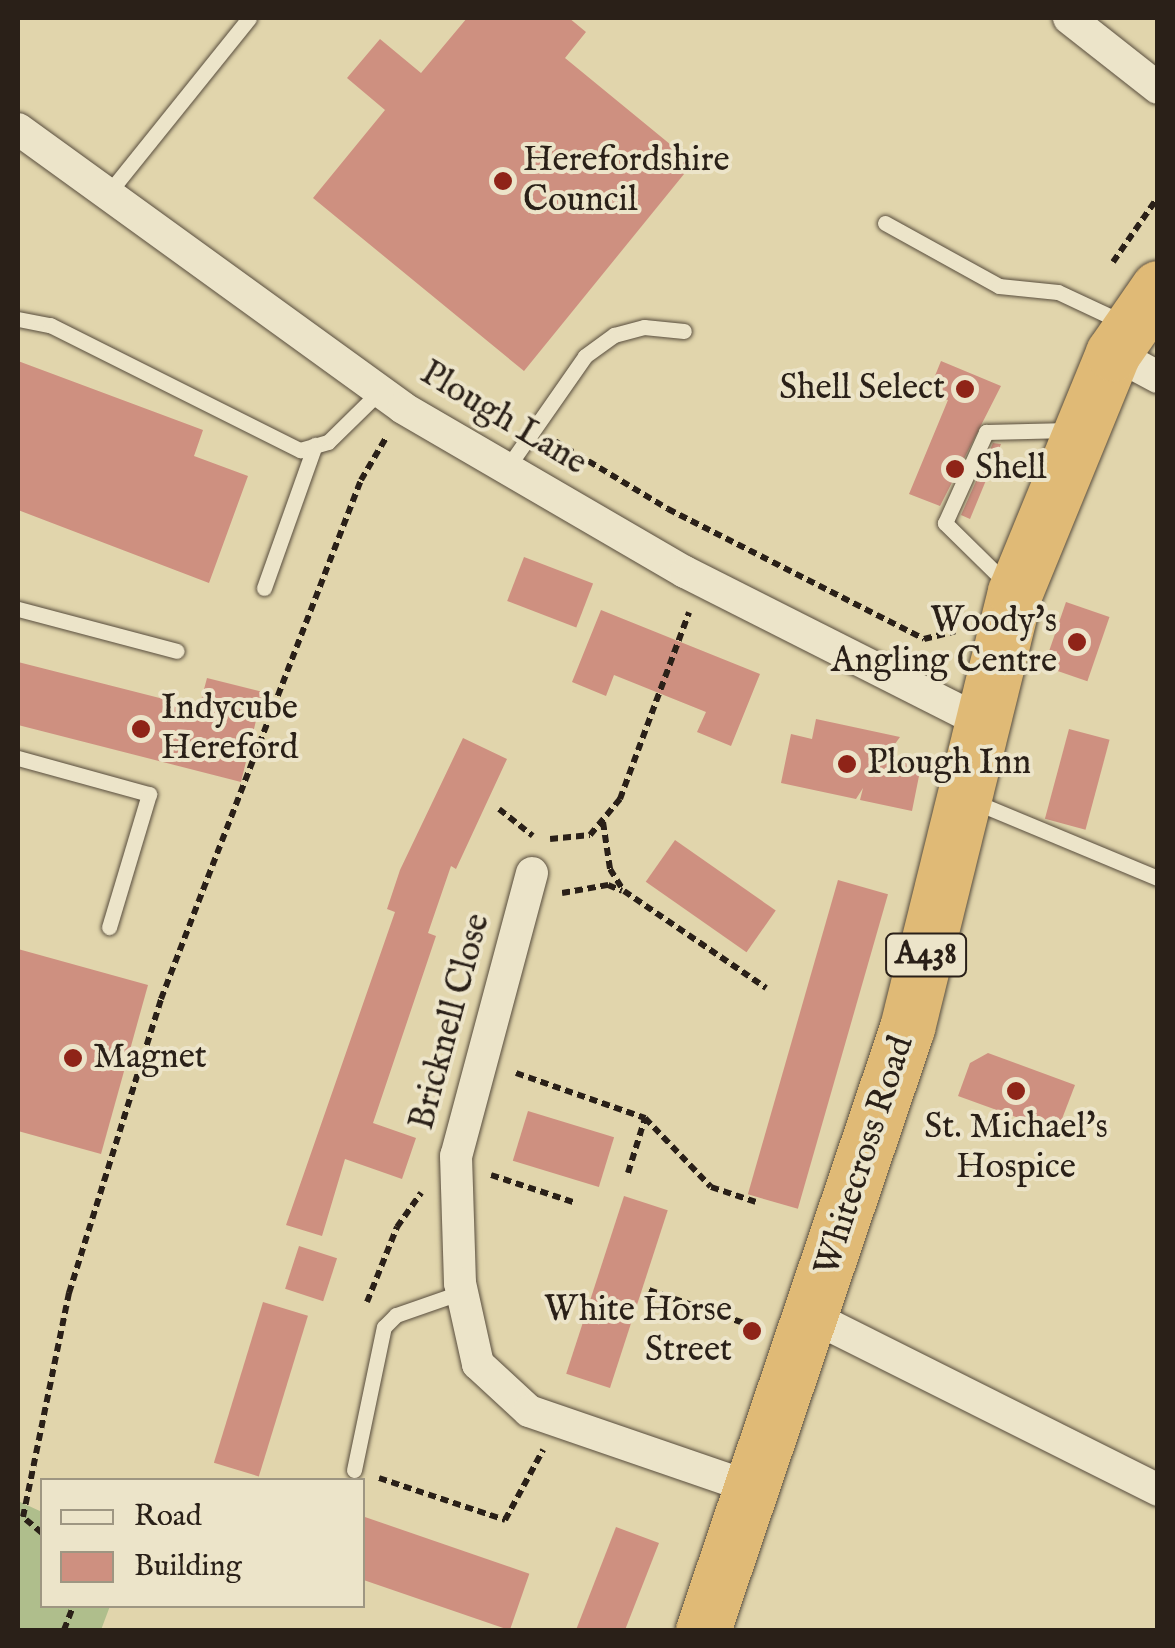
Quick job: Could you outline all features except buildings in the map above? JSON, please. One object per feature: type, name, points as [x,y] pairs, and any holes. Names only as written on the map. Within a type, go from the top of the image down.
[{"type":"highway","name":"Whitecross Road","points":[[703,1630],[808,1330],[907,1028],[1015,592],[1079,430],[1140,336]]},
{"type":"street","points":[[1069,18],[1158,88]]},
{"type":"street","name":"Plough Lane","points":[[18,130],[392,399],[701,580],[982,722]]},
{"type":"street","name":"Bricknell Close","points":[[532,872],[457,1164],[462,1292],[478,1364],[528,1411],[753,1488]]},
{"type":"street","points":[[808,1330],[1158,1490]]},
{"type":"lane","points":[[106,196],[249,18]]},
{"type":"lane","points":[[885,223],[999,286],[1058,292],[1140,336]]},
{"type":"lane","points":[[18,319],[50,326],[300,450],[328,442],[392,399]]},
{"type":"lane","points":[[507,468],[585,356],[614,335],[644,327],[684,331]]},
{"type":"lane","points":[[1015,592],[946,523],[986,432],[1079,430]]},
{"type":"lane","points":[[264,588],[315,445]]},
{"type":"lane","points":[[18,609],[177,651]]},
{"type":"lane","points":[[18,758],[149,794],[109,927]]},
{"type":"lane","points":[[966,798],[1158,878]]},
{"type":"lane","points":[[354,1470],[384,1327],[396,1315],[462,1292]]},
{"type":"path","points":[[20,1517],[70,1292],[162,999],[392,399]]},
{"type":"path","points":[[532,428],[668,509],[924,639],[954,634],[958,622]]},
{"type":"path","points":[[498,809],[533,837],[550,839],[590,835],[603,821],[620,799],[658,708],[701,580]]},
{"type":"path","points":[[603,821],[603,845],[624,891]]},
{"type":"path","points":[[521,915],[585,886],[624,891],[766,988]]},
{"type":"path","points":[[481,1064],[604,1098],[644,1118],[712,1187],[756,1202]]},
{"type":"path","points":[[628,1173],[644,1118]]},
{"type":"path","points":[[364,1312],[397,1227],[425,1188],[457,1164],[576,1203]]},
{"type":"path","points":[[649,1290],[808,1330]]},
{"type":"path","points":[[354,1470],[505,1520],[545,1445],[568,1425]]},
{"type":"green space","points":[[18,1501],[40,1511],[40,1608],[109,1608],[101,1630],[18,1630]]},
{"type":"place","name":"Herefordshire Council","points":[[503,181]]},
{"type":"place","name":"Shell Select","points":[[965,389]]},
{"type":"place","name":"Shell","points":[[955,469]]},
{"type":"place","name":"Woody's Angling Centre","points":[[1077,642]]},
{"type":"place","name":"Indycube Hereford","points":[[141,729]]},
{"type":"place","name":"Plough Inn","points":[[847,764]]},
{"type":"place","name":"Magnet","points":[[73,1058]]},
{"type":"place","name":"St. Michael's Hospice","points":[[1016,1091]]},
{"type":"place","name":"White Horse Street","points":[[752,1331]]}]
